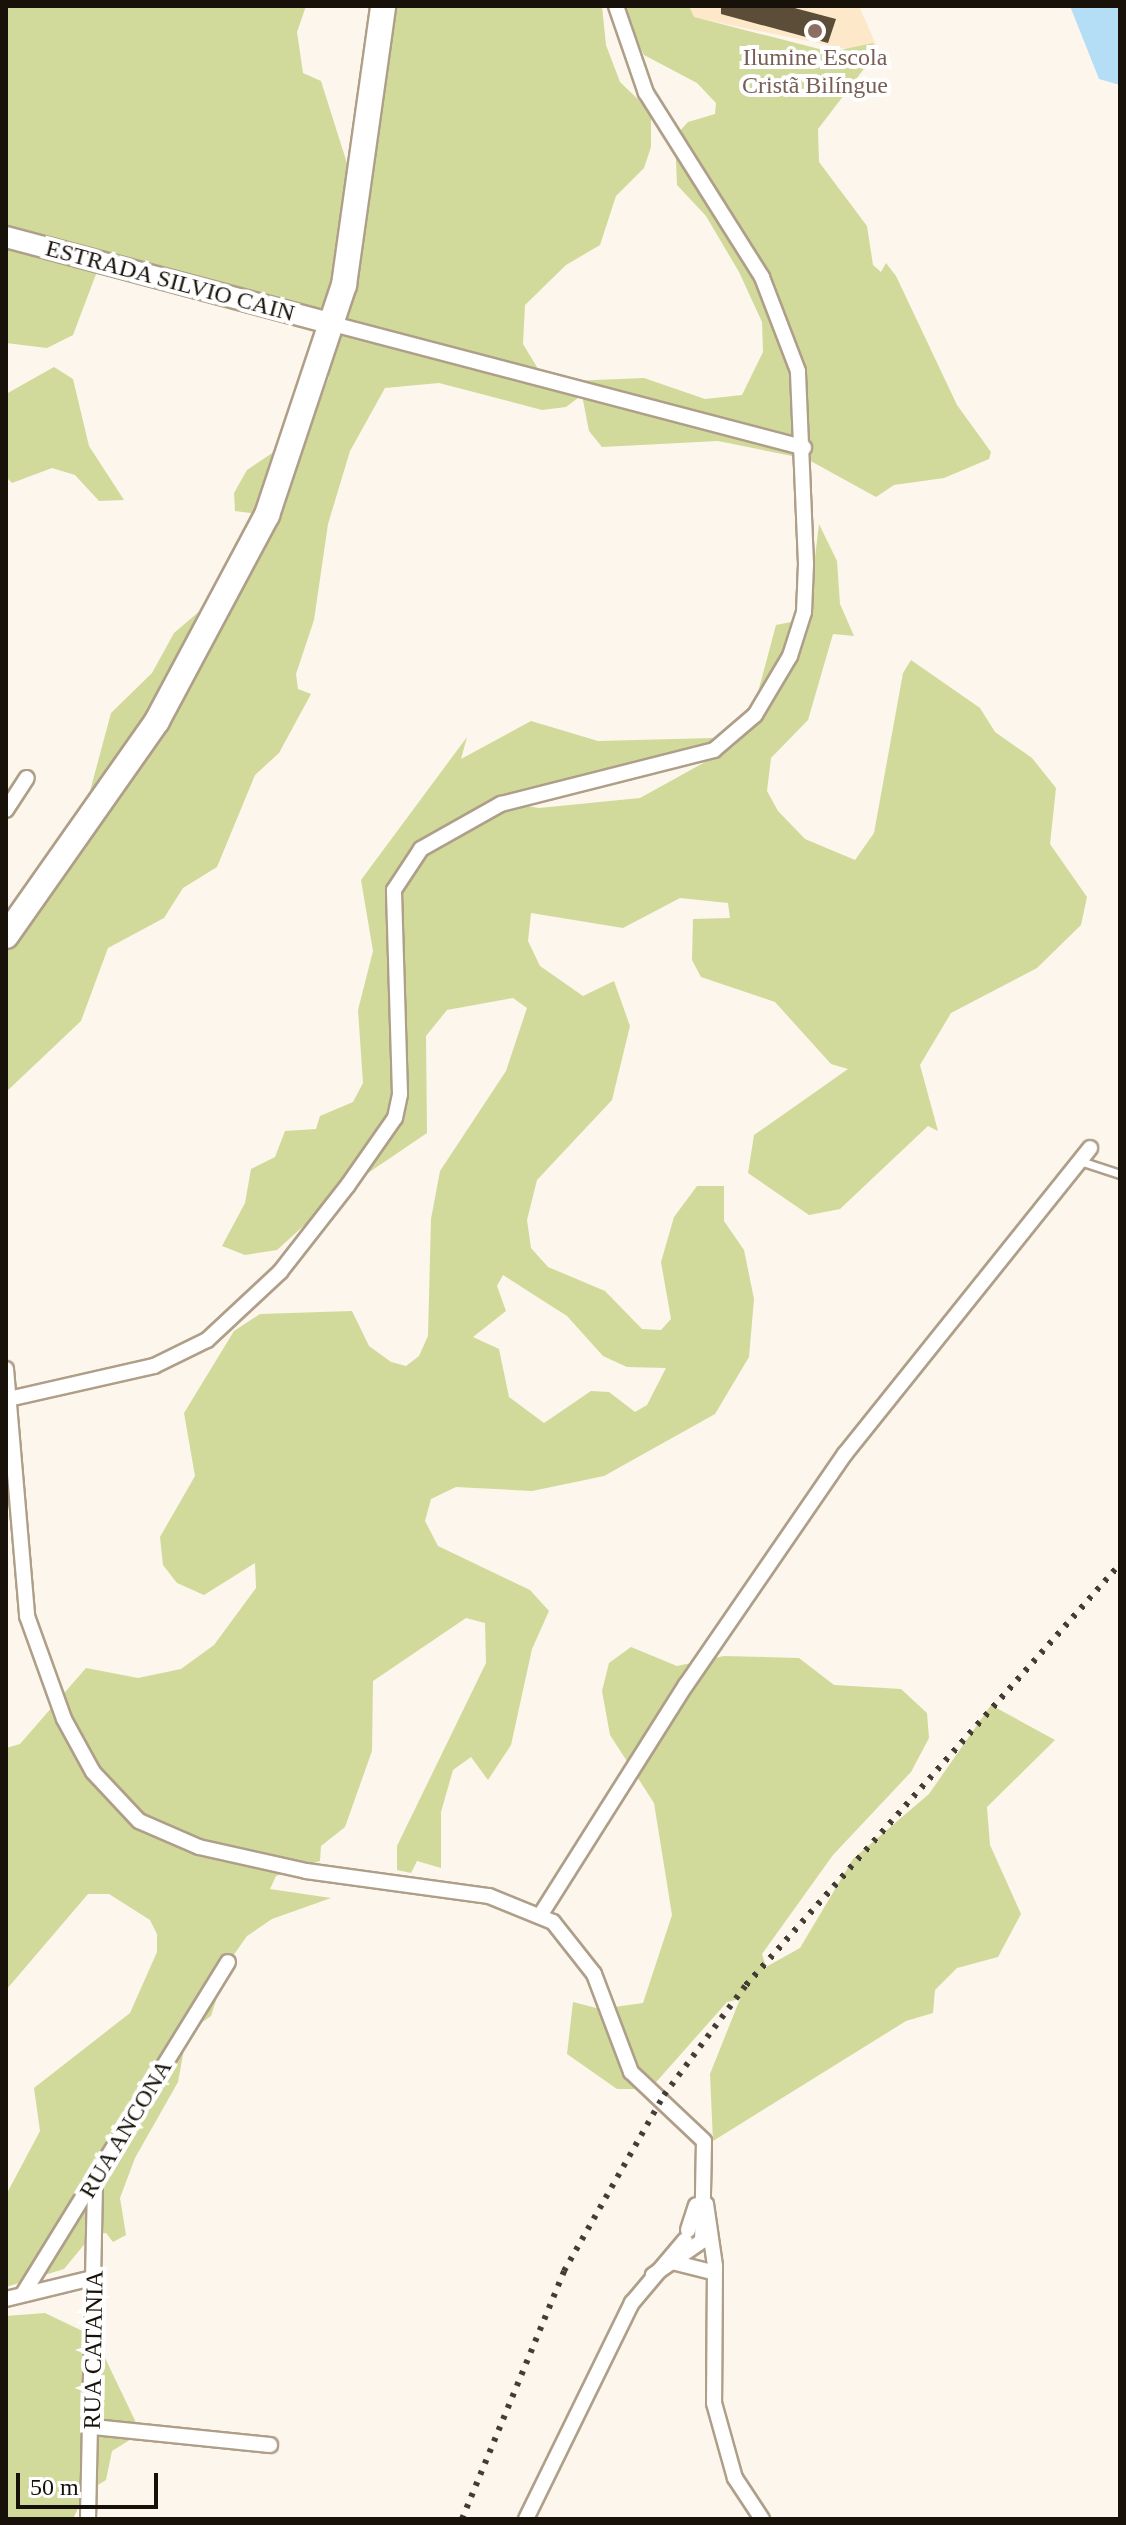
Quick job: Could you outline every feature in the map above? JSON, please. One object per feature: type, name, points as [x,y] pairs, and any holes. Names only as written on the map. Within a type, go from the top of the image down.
[{"type":"main road","points":[[6,936],[157,721],[267,515],[333,324],[383,6]]},
{"type":"street","points":[[13,1398],[154,1366],[207,1340],[280,1272],[365,1163],[395,1118],[400,1094],[394,890],[421,849],[501,804],[714,750],[755,715],[790,656],[804,612],[804,448],[790,339],[762,277],[646,93],[616,6]]},
{"type":"street","name":"ESTRADA SILVIO CAIN","points":[[6,237],[333,324]]},
{"type":"street","points":[[333,324],[804,448]]},
{"type":"street","points":[[6,810],[27,778]]},
{"type":"street","points":[[541,1914],[686,1685],[845,1454],[1090,1148]]},
{"type":"street","points":[[6,1369],[13,1398],[27,1616],[64,1719],[116,1799],[139,1821],[199,1847],[306,1871],[489,1896],[541,1914],[594,1974],[631,2072],[698,2132],[713,2272],[719,2431],[735,2478],[762,2519]]},
{"type":"street","name":"RUA ANCONA","points":[[23,2294],[228,1962]]},
{"type":"street","name":"RUA CATANIA","points":[[88,2519],[93,2427],[95,2180]]},
{"type":"street","points":[[653,2275],[672,2262],[693,2239],[703,2194]]},
{"type":"street","points":[[693,2239],[713,2272]]},
{"type":"street","points":[[526,2519],[589,2384],[653,2275],[693,2239]]},
{"type":"street","points":[[672,2262],[713,2272]]},
{"type":"street","points":[[6,2299],[96,2277]]},
{"type":"street","points":[[93,2427],[270,2445]]},
{"type":"lane","points":[[1080,1161],[1120,1174]]},
{"type":"shaded area","name":"Ilumine Escola Cristã Bilíngue","points":[[637,6],[859,6],[881,56]]},
{"type":"green space","points":[[6,6],[306,6],[297,32],[303,73],[321,81],[351,176],[381,6],[602,6],[606,45],[620,82],[651,112],[651,147],[644,168],[616,196],[600,245],[566,265],[525,305],[523,344],[546,382],[644,378],[705,399],[742,395],[763,352],[762,322],[739,272],[706,216],[677,185],[675,136],[688,122],[715,114],[716,103],[697,83],[644,55],[620,6],[689,6],[694,17],[831,52],[873,43],[873,57],[818,129],[819,162],[867,226],[873,265],[881,272],[886,263],[896,276],[957,405],[991,452],[989,459],[944,478],[894,485],[876,497],[807,459],[718,441],[602,447],[589,431],[582,395],[566,407],[542,410],[439,383],[385,388],[350,451],[328,524],[314,620],[296,674],[298,689],[311,694],[279,753],[255,775],[217,867],[183,888],[164,918],[108,948],[81,1021],[6,1092],[6,937],[82,821],[111,713],[152,673],[174,633],[209,603],[258,514],[235,511],[234,493],[247,470],[296,437],[319,403],[329,377],[329,331],[305,306],[101,261],[73,335],[47,348],[6,343]]},
{"type":"green space","points":[[54,367],[73,379],[89,446],[124,500],[99,501],[75,475],[52,468],[12,483],[6,477],[6,394]]},
{"type":"green space","points":[[819,524],[837,561],[840,604],[854,636],[833,634],[808,720],[771,758],[767,791],[778,811],[805,839],[855,860],[874,833],[903,673],[911,660],[980,708],[995,732],[1032,758],[1056,788],[1050,844],[1087,897],[1081,925],[1037,968],[951,1013],[920,1065],[938,1131],[928,1126],[840,1209],[809,1215],[748,1173],[754,1135],[848,1069],[831,1064],[775,1002],[701,977],[692,960],[693,919],[730,918],[728,903],[680,898],[623,928],[531,913],[528,941],[540,966],[583,996],[614,981],[630,1026],[612,1100],[537,1180],[527,1220],[531,1248],[548,1267],[605,1291],[642,1329],[661,1330],[671,1319],[661,1262],[674,1217],[697,1186],[724,1186],[724,1221],[744,1250],[754,1299],[749,1357],[715,1414],[604,1476],[532,1491],[456,1487],[431,1499],[425,1521],[438,1546],[530,1590],[549,1611],[532,1649],[511,1745],[488,1780],[471,1757],[453,1770],[441,1812],[441,1868],[417,1861],[411,1873],[397,1870],[397,1846],[486,1663],[485,1623],[466,1618],[373,1681],[372,1751],[345,1827],[321,1846],[320,1861],[276,1876],[270,1889],[331,1898],[272,1919],[247,1936],[228,1963],[211,2016],[187,2033],[178,2082],[135,2158],[120,2198],[126,2235],[113,2242],[106,2233],[92,2235],[64,2269],[6,2287],[6,2195],[40,2131],[34,2088],[130,2013],[157,1952],[157,1934],[150,1920],[109,1894],[88,1894],[6,1990],[6,1748],[20,1744],[86,1668],[138,1678],[181,1669],[214,1645],[256,1588],[255,1563],[204,1595],[177,1583],[163,1565],[160,1537],[195,1476],[184,1413],[234,1331],[260,1314],[352,1311],[369,1346],[391,1362],[406,1366],[419,1356],[428,1336],[431,1219],[440,1171],[506,1071],[527,1008],[513,998],[447,1010],[426,1036],[427,1133],[343,1190],[277,1250],[245,1255],[222,1246],[245,1203],[251,1169],[275,1157],[285,1131],[316,1129],[320,1116],[353,1102],[363,1083],[358,1010],[373,951],[361,880],[467,737],[461,759],[531,721],[598,741],[713,738],[705,749],[515,804],[539,808],[640,798],[734,746],[750,722],[776,625],[796,621],[810,599]],"holes":[[[503,1275],[567,1316],[603,1356],[627,1367],[666,1368],[647,1405],[635,1412],[609,1392],[591,1391],[544,1423],[509,1397],[499,1349],[473,1337],[506,1311],[497,1286]]]},
{"type":"green space","points":[[631,1647],[677,1666],[724,1656],[799,1658],[834,1685],[901,1689],[927,1713],[929,1738],[911,1772],[833,1855],[762,1954],[766,1967],[800,1948],[853,1859],[929,1794],[991,1705],[1055,1740],[987,1807],[990,1845],[1021,1914],[998,1957],[957,1968],[935,1990],[933,2013],[906,2021],[713,2141],[710,2074],[740,1999],[727,2002],[650,2089],[617,2089],[567,2054],[573,2002],[600,2009],[643,2003],[672,1915],[654,1803],[610,1735],[602,1691],[609,1663]]},
{"type":"green space","points":[[45,2313],[95,2337],[141,2433],[112,2451],[106,2480],[85,2493],[73,2519],[6,2519],[6,2316]]},
{"type":"water","points":[[1070,6],[1120,6],[1120,85],[1099,79]]},
{"type":"building","points":[[721,6],[787,6],[836,19],[828,43],[721,14]]},
{"type":"railway","points":[[462,2519],[564,2271],[664,2095],[746,1985],[1120,1564]]},
{"type":"place","name":"Ilumine Escola Cristã Bilíngue","points":[[815,31]]}]
